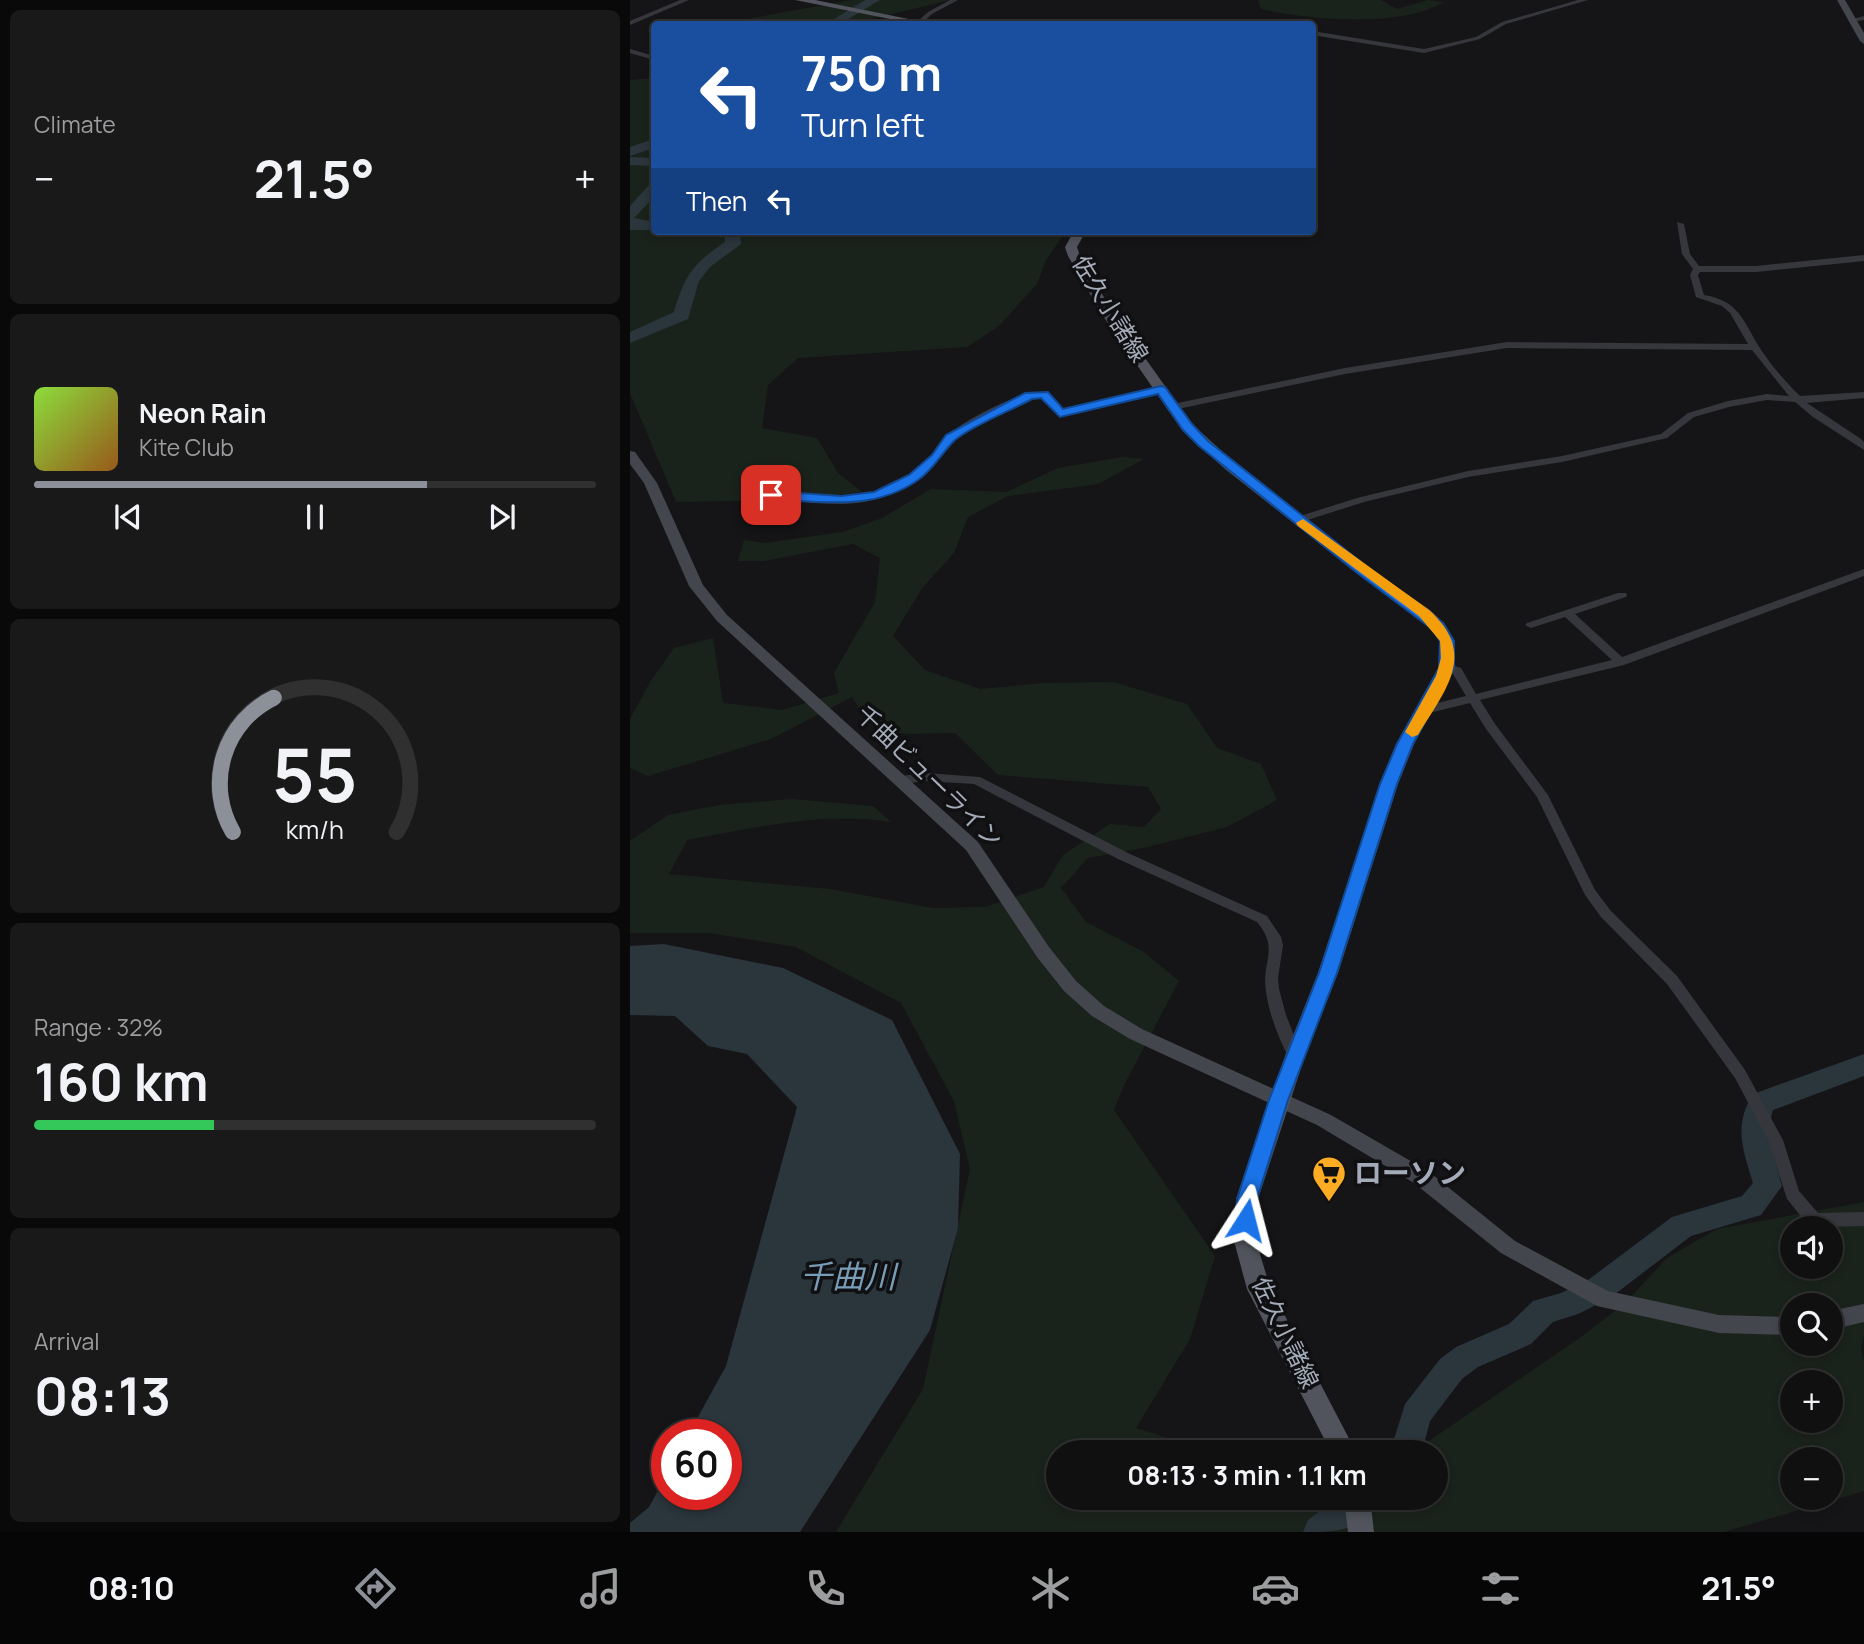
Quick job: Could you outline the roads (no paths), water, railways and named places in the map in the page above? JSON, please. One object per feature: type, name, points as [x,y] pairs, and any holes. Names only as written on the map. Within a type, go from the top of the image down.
[{"type":"main road","points":[[800,0],[908,21]]},
{"type":"main road","name":"佐久小諸線","points":[[1078,235],[1071,247],[1074,256],[1107,313],[1173,407],[1204,444],[1298,520],[1438,626],[1447,641],[1447,668],[1405,744],[1388,784],[1328,973],[1279,1100],[1247,1199],[1245,1241],[1264,1301],[1338,1440]]},
{"type":"main road","points":[[1358,1510],[1361,1532]]},
{"type":"street","points":[[630,23],[674,2],[686,0]]},
{"type":"street","points":[[926,21],[930,13],[955,0]]},
{"type":"street","points":[[1316,34],[1424,51],[1478,38],[1504,23],[1585,0]]},
{"type":"street","points":[[1841,0],[1864,41]]},
{"type":"street","points":[[1852,20],[1864,18]]},
{"type":"street","points":[[630,51],[651,57]]},
{"type":"street","points":[[1680,224],[1686,254],[1697,269]]},
{"type":"street","points":[[1697,269],[1756,269],[1864,258]]},
{"type":"street","points":[[1697,269],[1694,275],[1700,297],[1719,298],[1730,306],[1756,347],[1797,398],[1817,415],[1852,435],[1864,447]]},
{"type":"street","points":[[1173,407],[1345,371],[1507,345],[1756,347]]},
{"type":"street","points":[[757,496],[785,494],[841,500],[877,495],[913,478],[936,457],[951,437],[1018,400],[1044,394],[1060,413],[1161,389]]},
{"type":"street","points":[[1298,520],[1361,500],[1468,474],[1562,459],[1664,436],[1691,415],[1728,404],[1767,397],[1864,395]]},
{"type":"street","name":"千曲ビューライン","points":[[630,455],[650,483],[696,586],[722,618],[972,846],[1043,952],[1070,986],[1098,1011],[1136,1034],[1324,1120],[1421,1177],[1508,1247],[1565,1281],[1604,1299],[1718,1324],[1780,1325]]},
{"type":"street","points":[[1425,710],[1620,662],[1864,572]]},
{"type":"street","points":[[1531,625],[1622,595]]},
{"type":"street","points":[[1567,613],[1620,662]]},
{"type":"street","points":[[1447,668],[1457,671],[1490,726],[1542,795],[1590,892],[1606,914],[1672,980],[1740,1073],[1776,1140],[1792,1194],[1814,1220],[1864,1219]]},
{"type":"street","points":[[901,780],[976,780],[1123,856],[1262,919],[1275,931],[1278,947],[1271,984],[1275,1006],[1295,1056]]},
{"type":"street","points":[[1843,1318],[1864,1313]]},
{"type":"water","name":"千曲川","points":[[664,944],[783,968],[892,1020],[960,1154],[958,1228],[930,1330],[800,1532],[630,1532],[630,1523],[651,1503],[651,1510],[742,1510],[742,1419],[697,1419],[726,1366],[797,1107],[747,1054],[708,1046],[675,1016],[630,1015],[630,946]]},
{"type":"waterway","points":[[837,21],[874,0]]},
{"type":"waterway","points":[[630,152],[651,144]]},
{"type":"waterway","points":[[630,161],[651,162]]},
{"type":"waterway","points":[[630,215],[651,191]]},
{"type":"waterway","points":[[630,222],[634,226],[651,226]]},
{"type":"waterway","points":[[630,338],[682,315],[691,281],[704,264],[733,244],[732,235]]},
{"type":"waterway","points":[[1409,1440],[1416,1414],[1451,1369],[1467,1357],[1520,1334],[1544,1311],[1567,1305],[1599,1289],[1682,1226],[1751,1206],[1768,1186],[1754,1132],[1754,1121],[1763,1102],[1864,1065]]},
{"type":"waterway","points":[[1320,1532],[1348,1510]]},
{"type":"place","name":"ローソン","points":[[1329,1203]]}]
